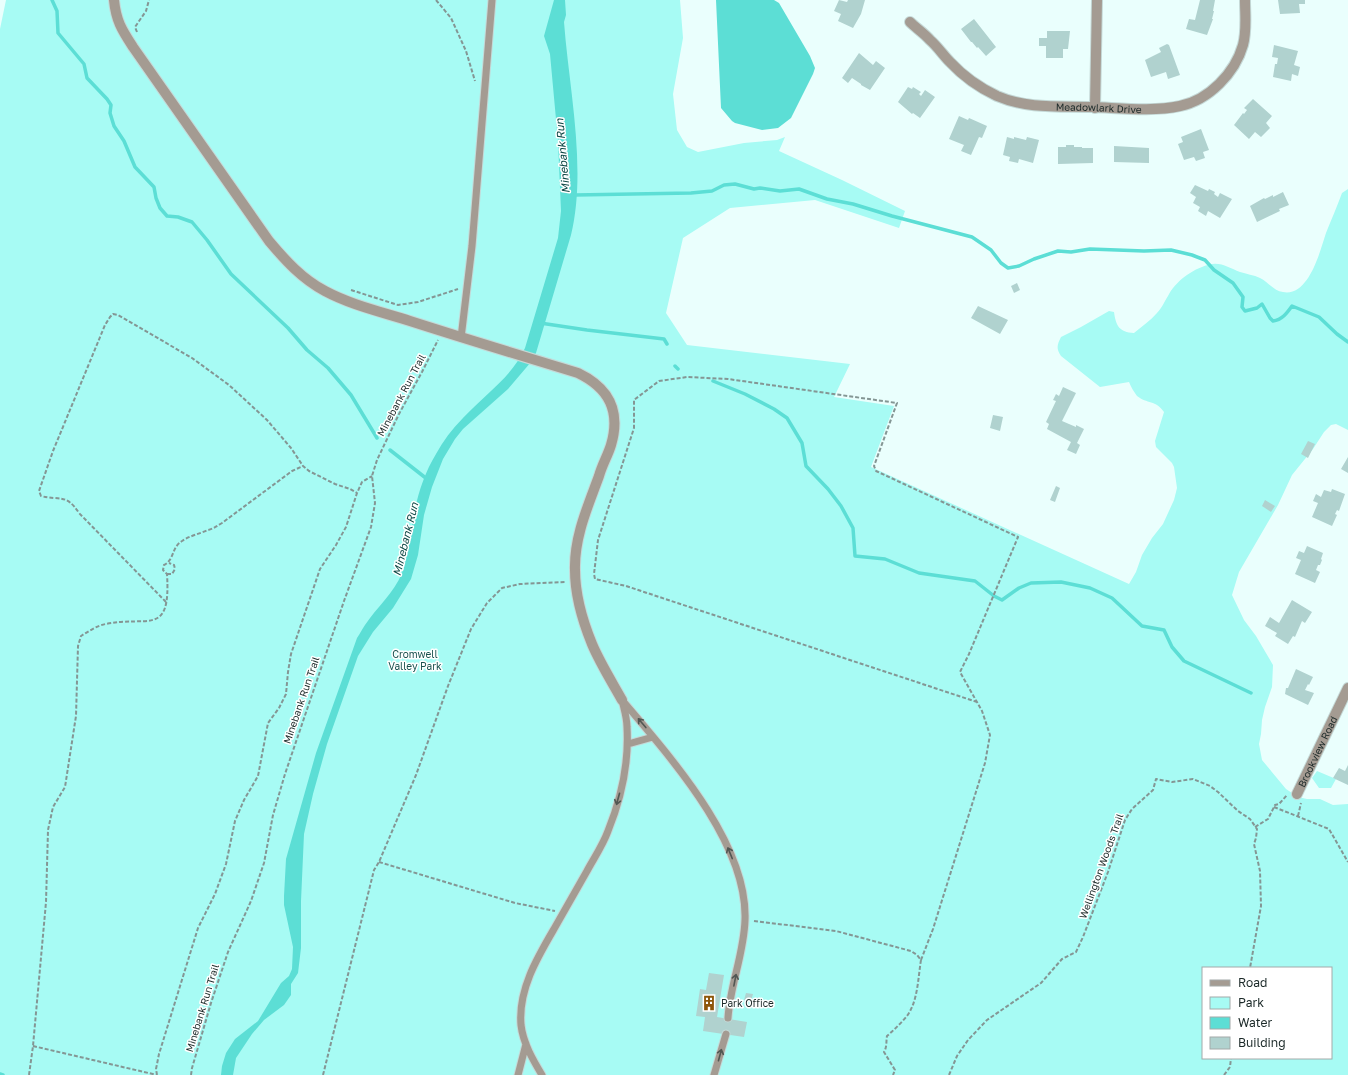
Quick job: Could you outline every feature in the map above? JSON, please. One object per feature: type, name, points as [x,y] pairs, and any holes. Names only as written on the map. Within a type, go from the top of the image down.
[{"type":"street","points":[[114,0],[116,15],[122,29],[133,47],[268,241],[301,276],[324,291],[351,302],[461,338],[578,373],[594,381],[605,393],[611,404],[615,428],[611,445],[582,522],[577,547],[575,570],[582,614],[592,644],[622,700]]},
{"type":"street","points":[[1095,108],[1097,0]]},
{"type":"street","name":"Meadowlark Drive","points":[[910,22],[930,40],[950,62],[978,85],[1013,102],[1035,106],[1160,109],[1181,106],[1200,98],[1218,85],[1230,70],[1243,45],[1245,32],[1245,0]]},
{"type":"street","name":"Brookview Road","points":[[1297,794],[1348,688]]},
{"type":"lane","points":[[461,338],[472,246],[492,0]]},
{"type":"lane","points":[[622,700],[653,737],[710,813],[726,843],[738,872],[744,900],[745,920],[743,941],[728,1018]]},
{"type":"lane","points":[[542,1075],[526,1044],[521,1025],[525,985],[538,955],[608,831],[623,781],[628,744],[627,725],[622,700]]},
{"type":"lane","points":[[628,744],[653,737]]},
{"type":"lane","points":[[714,1075],[726,1034]]},
{"type":"lane","points":[[518,1075],[526,1044]]},
{"type":"path","points":[[139,36],[135,27],[146,11],[149,0]]},
{"type":"path","points":[[436,0],[451,18],[466,51],[476,83]]},
{"type":"path","points":[[347,289],[398,305],[418,302],[460,288]]},
{"type":"path","points":[[166,602],[79,513],[74,504],[63,498],[41,496],[39,491],[105,325],[113,314],[118,315],[192,358],[229,385],[267,420],[291,448],[303,466],[309,471],[335,484],[350,488],[357,493]]},
{"type":"path","name":"Minebank Run Trail","points":[[191,1075],[211,1003],[228,952],[251,901],[264,863],[273,815],[285,774],[371,527],[375,503],[372,476],[381,449],[439,339]]},
{"type":"path","points":[[893,1075],[895,1070],[884,1052],[886,1048],[887,1036],[908,1015],[913,1005],[921,960],[934,929],[985,763],[990,735],[982,711],[977,702],[960,672],[969,654],[1018,536],[876,471],[874,466],[898,403],[728,379],[687,377],[659,381],[634,400],[634,428],[598,540],[594,574],[595,579],[626,586],[977,702]]},
{"type":"path","points":[[29,1075],[46,902],[48,830],[52,807],[65,787],[76,716],[78,646],[82,636],[106,624],[155,620],[163,613],[168,590],[167,574],[163,570],[164,565],[169,563],[174,549],[181,541],[222,523],[292,471],[303,466]]},
{"type":"path","points":[[33,1046],[157,1075],[156,1069],[159,1054],[198,928],[215,894],[226,864],[235,821],[244,800],[258,776],[268,723],[279,708],[286,694],[288,672],[292,654],[320,569],[336,546],[346,527],[362,482],[372,476]]},
{"type":"path","points":[[167,574],[172,574],[175,569],[174,565],[169,563]]},
{"type":"path","points":[[323,1075],[374,870],[379,862],[416,775],[448,686],[471,629],[487,603],[502,588],[520,584],[576,582]]},
{"type":"path","name":"Wellington Woods Trail","points":[[949,1075],[957,1056],[968,1040],[987,1020],[1041,983],[1062,959],[1076,952],[1108,872],[1125,820],[1132,809],[1152,790],[1156,779],[1172,782],[1193,779],[1210,786],[1250,819],[1255,827]]},
{"type":"path","points":[[1250,967],[1261,906],[1260,871],[1254,844],[1257,828],[1255,827],[1268,819],[1274,807],[1279,804],[1286,795],[1297,794]]},
{"type":"path","points":[[1274,807],[1330,829],[1348,862]]},
{"type":"path","points":[[379,862],[515,903],[563,913]]},
{"type":"path","points":[[745,920],[836,931],[911,951],[921,960]]},
{"type":"path","points":[[1224,1075],[1230,1067],[1231,1059]]},
{"type":"green space","name":"Cromwell Valley Park","points":[[6,0],[680,0],[683,38],[673,94],[677,130],[687,147],[698,152],[744,143],[777,140],[785,137],[779,151],[905,211],[899,228],[815,200],[730,208],[683,238],[666,313],[687,345],[850,364],[834,397],[894,406],[871,467],[1129,584],[1136,572],[1142,555],[1152,538],[1163,524],[1174,500],[1177,488],[1172,463],[1156,447],[1155,441],[1164,412],[1155,404],[1137,396],[1129,382],[1100,387],[1061,356],[1058,351],[1058,347],[1061,337],[1109,311],[1114,312],[1117,325],[1122,330],[1134,333],[1159,311],[1171,291],[1180,281],[1190,273],[1212,264],[1217,264],[1258,277],[1280,291],[1292,292],[1300,287],[1312,271],[1342,193],[1348,189],[1348,430],[1336,424],[1331,425],[1324,432],[1313,449],[1292,475],[1278,505],[1239,572],[1232,595],[1244,620],[1256,636],[1273,665],[1272,687],[1262,720],[1259,744],[1262,760],[1286,789],[1298,797],[1320,799],[1333,805],[1348,804],[1348,1075],[0,1075],[0,29]]},
{"type":"green space","points":[[1317,771],[1336,779],[1331,788],[1319,788],[1312,778]]},
{"type":"water","name":"Minebank Run","points":[[554,0],[565,0],[566,15],[564,22],[575,129],[577,183],[571,235],[536,353],[531,362],[508,389],[463,429],[443,459],[432,487],[424,515],[418,555],[411,579],[393,608],[373,632],[358,656],[327,744],[304,834],[301,901],[301,948],[298,973],[291,984],[291,995],[284,1005],[264,1020],[252,1034],[236,1058],[233,1075],[221,1075],[226,1053],[235,1039],[258,1021],[281,983],[289,976],[292,969],[293,947],[284,905],[286,859],[316,753],[357,638],[370,618],[395,587],[402,573],[414,514],[425,475],[448,435],[513,368],[525,348],[558,238],[561,211],[558,141],[550,54],[544,36]]},
{"type":"water","points":[[716,0],[774,0],[779,3],[810,56],[815,68],[813,74],[791,118],[778,128],[762,130],[735,123],[721,108]]},
{"type":"building","points":[[839,0],[847,2],[848,0],[865,0],[861,14],[853,28],[838,21],[841,14],[834,11]]},
{"type":"building","points":[[1200,0],[1215,0],[1213,19],[1207,35],[1186,29],[1189,19],[1195,20]]},
{"type":"building","points":[[1278,0],[1305,0],[1305,4],[1299,4],[1300,13],[1280,14]]},
{"type":"building","points":[[974,19],[996,47],[986,56],[971,42],[961,29]]},
{"type":"building","points":[[1047,31],[1070,31],[1068,49],[1063,49],[1063,58],[1046,58],[1046,46],[1039,46],[1039,38],[1047,38]]},
{"type":"building","points":[[1167,44],[1169,45],[1180,75],[1168,79],[1166,72],[1151,77],[1145,60],[1161,52],[1159,48]]},
{"type":"building","points":[[1274,45],[1298,51],[1294,65],[1300,67],[1298,76],[1292,74],[1291,81],[1273,77],[1275,64],[1277,64],[1278,58],[1272,57]]},
{"type":"building","points":[[859,53],[873,65],[876,61],[885,68],[870,90],[852,78],[848,83],[842,78]]},
{"type":"building","points":[[908,87],[912,89],[913,87],[921,92],[919,94],[921,96],[925,90],[935,97],[920,118],[913,113],[912,114],[898,102]]},
{"type":"building","points":[[1253,99],[1272,116],[1266,123],[1270,128],[1261,137],[1255,132],[1249,139],[1234,125],[1247,110],[1244,108]]},
{"type":"building","points":[[959,116],[968,120],[969,118],[987,126],[982,138],[979,137],[971,155],[961,151],[964,145],[949,139]]},
{"type":"building","points":[[1201,129],[1209,150],[1203,152],[1205,158],[1196,161],[1194,157],[1184,160],[1178,144],[1183,142],[1181,137]]},
{"type":"building","points":[[1007,137],[1026,140],[1027,137],[1039,140],[1033,163],[1019,159],[1018,163],[1009,161],[1010,157],[1003,155]]},
{"type":"building","points":[[1066,145],[1074,145],[1074,147],[1082,148],[1093,148],[1093,163],[1058,164],[1058,147],[1066,147]]},
{"type":"building","points":[[1114,146],[1149,148],[1149,163],[1114,162]]},
{"type":"building","points":[[1195,185],[1208,191],[1209,189],[1215,192],[1214,194],[1218,197],[1220,193],[1232,199],[1220,218],[1208,211],[1206,216],[1198,211],[1200,207],[1193,203],[1196,197],[1190,193]]},
{"type":"building","points":[[1283,192],[1289,205],[1257,222],[1250,206],[1264,198],[1265,199],[1273,195],[1273,197]]},
{"type":"building","points":[[1017,283],[1020,290],[1014,293],[1011,286]]},
{"type":"building","points":[[978,306],[1008,320],[1000,334],[971,318]]},
{"type":"building","points":[[1063,387],[1076,393],[1062,421],[1084,429],[1077,443],[1080,445],[1076,454],[1067,450],[1071,442],[1047,429],[1049,424],[1046,422],[1056,401],[1053,400],[1056,394],[1059,396]]},
{"type":"building","points":[[993,415],[1003,417],[1000,431],[990,428]]},
{"type":"building","points":[[1308,441],[1315,444],[1308,458],[1301,454]]},
{"type":"building","points":[[1348,457],[1348,473],[1341,469]]},
{"type":"building","points":[[1056,486],[1060,488],[1055,502],[1050,500]]},
{"type":"building","points":[[1332,489],[1345,494],[1339,511],[1337,510],[1335,514],[1337,515],[1332,526],[1312,517],[1318,503],[1313,501],[1316,494],[1321,497],[1324,490],[1331,492]]},
{"type":"building","points":[[1265,500],[1275,506],[1271,512],[1262,506]]},
{"type":"building","points":[[1307,546],[1323,553],[1320,565],[1318,565],[1316,570],[1320,572],[1315,583],[1295,574],[1301,560],[1296,558],[1299,551],[1304,553]]},
{"type":"building","points":[[1292,600],[1312,612],[1305,623],[1302,621],[1295,637],[1293,636],[1288,644],[1275,636],[1277,633],[1265,626],[1270,617],[1279,623]]},
{"type":"building","points":[[1296,669],[1313,677],[1305,690],[1314,693],[1308,705],[1285,694],[1286,688],[1288,688]]},
{"type":"building","points":[[1348,765],[1348,785],[1333,778],[1339,768],[1345,771]]},
{"type":"building","name":"Park Office","points":[[709,973],[724,975],[717,1017],[747,1022],[744,1037],[703,1031],[705,1017],[696,1016],[700,989],[706,990]]},
{"type":"building","points":[[746,993],[753,994],[751,1001],[744,1000]]},
{"type":"waterway","points":[[52,0],[57,11],[58,33],[84,64],[87,78],[111,105],[110,113],[114,126],[124,141],[135,167],[154,187],[160,208],[167,216],[178,217],[192,222],[207,240],[231,274],[288,328],[307,350],[328,368],[351,395],[377,438]]},
{"type":"waterway","points":[[575,195],[691,193],[712,191],[724,185],[735,184],[754,189],[760,188],[780,191],[799,189],[827,199],[853,204],[972,237],[991,250],[1001,263],[1008,268],[1019,266],[1058,251],[1071,252],[1090,249],[1144,251],[1171,250],[1205,260],[1214,270],[1233,283],[1243,297],[1242,307],[1245,311],[1257,308],[1262,304],[1273,321],[1282,318],[1292,306],[1319,317],[1348,342]]},
{"type":"waterway","points":[[540,323],[664,339],[667,344]]},
{"type":"waterway","points":[[675,366],[678,369]]},
{"type":"waterway","points":[[713,381],[745,394],[774,409],[787,418],[802,443],[806,466],[828,489],[841,506],[853,528],[855,556],[885,559],[919,573],[975,581],[994,596],[1002,600],[1019,588],[1031,583],[1061,582],[1090,588],[1112,598],[1142,626],[1164,630],[1172,647],[1184,661],[1251,693]]},
{"type":"waterway","points":[[390,450],[427,479]]},
{"type":"place","name":"Park Office","points":[[709,1003]]}]
